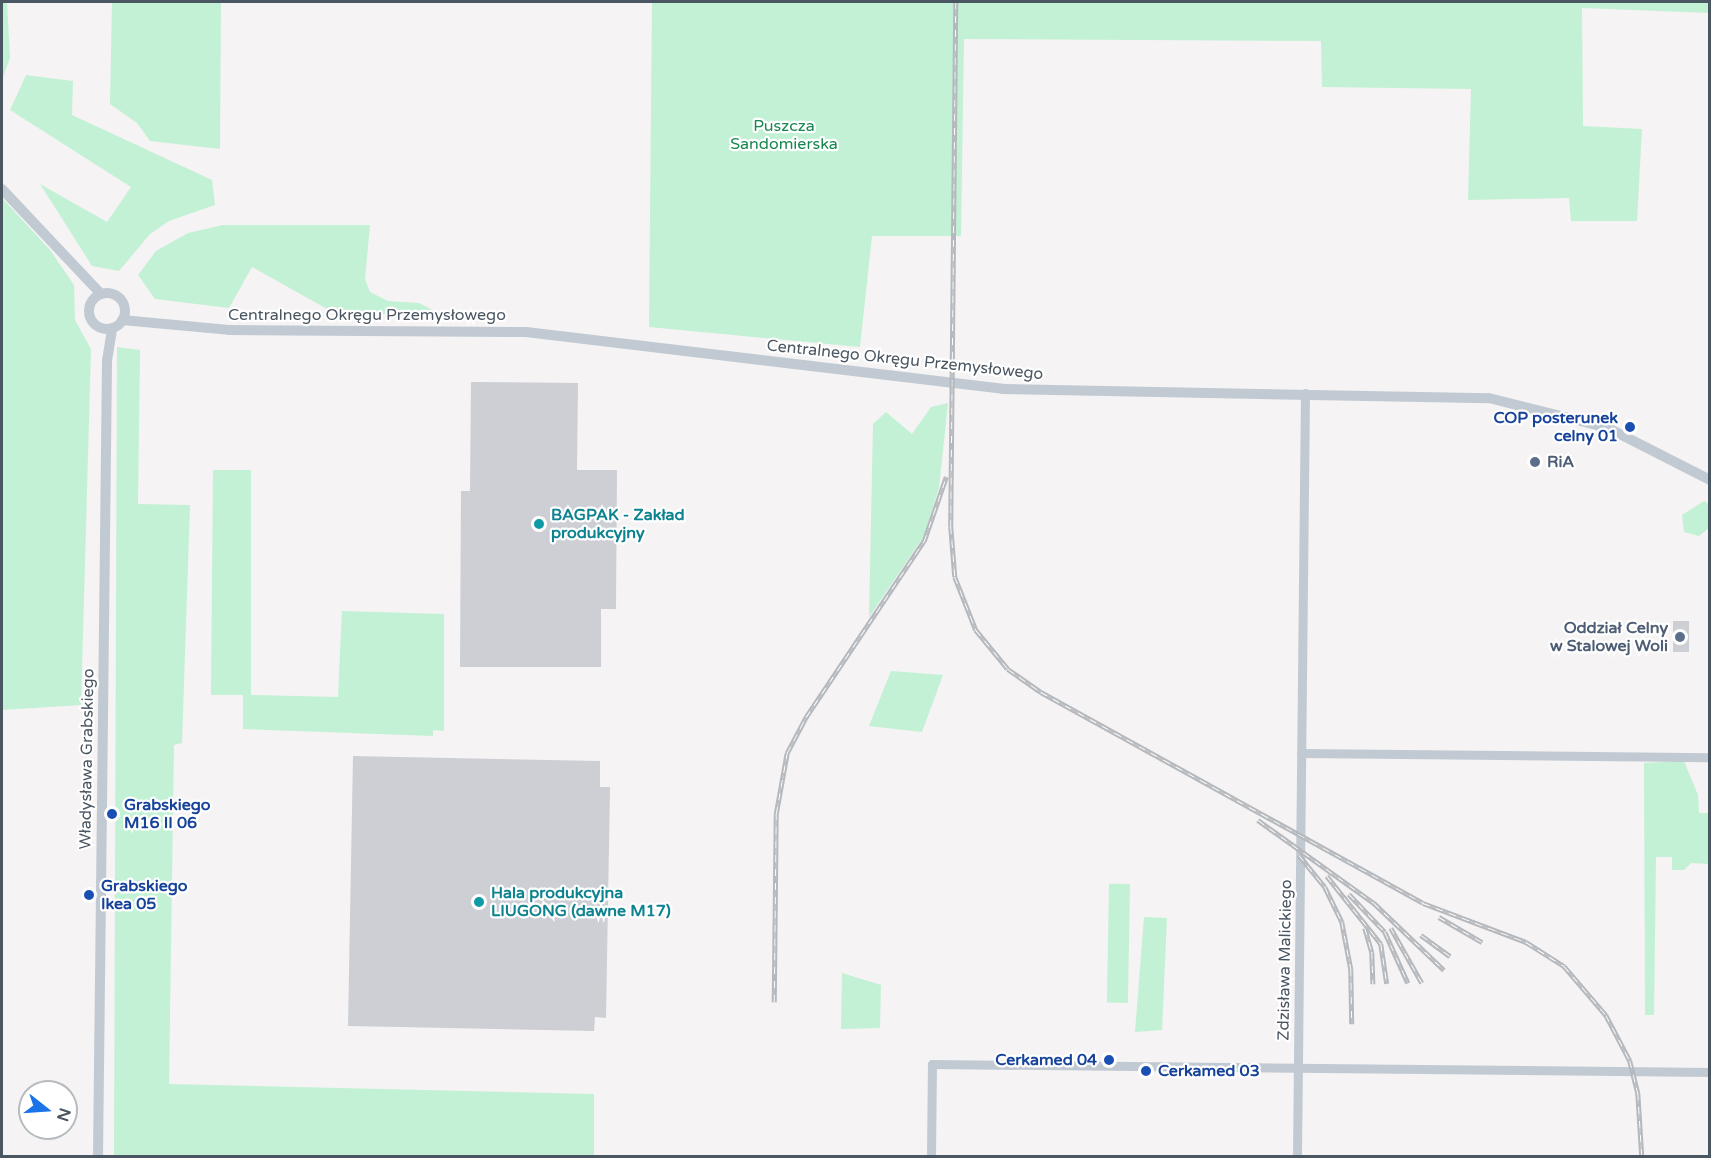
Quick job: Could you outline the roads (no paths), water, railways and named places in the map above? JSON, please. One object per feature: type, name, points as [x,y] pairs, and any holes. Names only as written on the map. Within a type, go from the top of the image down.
[{"type":"street","points":[[2,189],[34,219],[96,297]]},
{"type":"street","points":[[96,297],[117,295],[125,309],[156,321]]},
{"type":"street","points":[[96,297],[90,317],[107,328],[123,320],[156,321]]},
{"type":"street","points":[[123,320],[125,309]]},
{"type":"street","name":"Centralnego Okręgu Przemysłowego","points":[[156,321],[230,330],[526,332],[1003,389],[1459,395],[1519,402],[1627,435],[1710,480]]},
{"type":"street","name":"Władysława Grabskiego","points":[[98,1156],[107,328]]},
{"type":"street","name":"Zdzisława Malickiego","points":[[1297,1156],[1305,393]]},
{"type":"street","points":[[1301,753],[1710,758]]},
{"type":"street","points":[[931,1156],[932,1064],[1710,1072]]},
{"type":"railway","points":[[956,2],[951,527],[955,577],[976,630],[1008,669],[1041,692],[1423,903],[1526,942],[1564,966],[1606,1015],[1630,1061],[1638,1093],[1642,1156]]},
{"type":"railway","points":[[774,1002],[776,814],[787,753],[806,717],[924,541],[946,477]]},
{"type":"railway","points":[[1258,820],[1374,903],[1444,970]]},
{"type":"railway","points":[[1299,855],[1325,887],[1342,922],[1351,969],[1352,1024]]},
{"type":"railway","points":[[1327,876],[1381,944],[1387,984]]},
{"type":"railway","points":[[1349,894],[1385,932],[1408,983]]},
{"type":"railway","points":[[1439,917],[1482,942]]},
{"type":"railway","points":[[1365,928],[1372,952],[1373,984]]},
{"type":"railway","points":[[1391,928],[1422,983]]},
{"type":"railway","points":[[1421,935],[1450,956]]},
{"type":"place","name":"COP posterunek celny 01","points":[[1630,427]]},
{"type":"place","name":"RiA","points":[[1535,462]]},
{"type":"place","name":"BAGPAK - Zakład produkcyjny","points":[[539,524]]},
{"type":"place","name":"Oddział Celny w Stalowej Woli","points":[[1680,637]]},
{"type":"place","name":"Grabskiego M16 II 06","points":[[112,814]]},
{"type":"place","name":"Grabskiego Ikea 05","points":[[89,895]]},
{"type":"place","name":"Hala produkcyjna LIUGONG (dawne M17)","points":[[479,902]]},
{"type":"place","name":"Cerkamed 04","points":[[1109,1060]]},
{"type":"place","name":"Cerkamed 03","points":[[1146,1071]]},
{"type":"park label","name":"Puszcza Sandomierska","points":[[784,135]]}]
